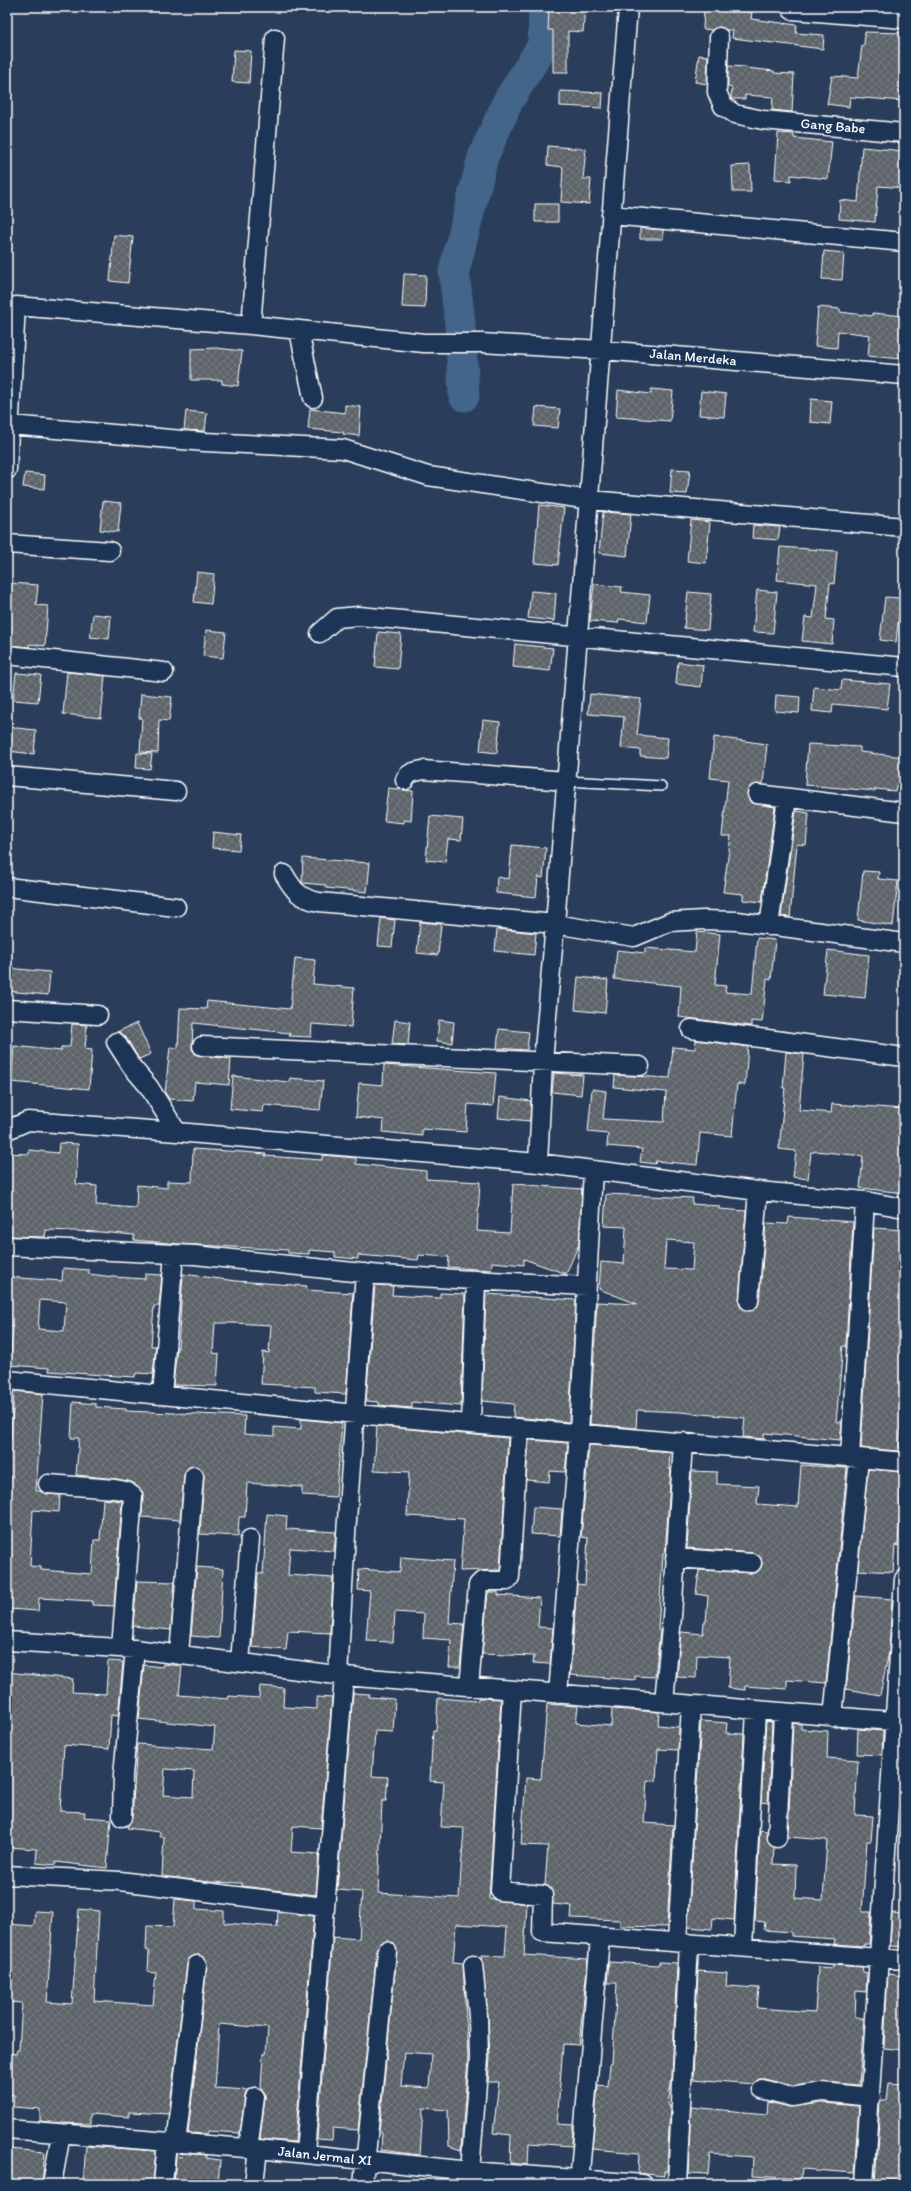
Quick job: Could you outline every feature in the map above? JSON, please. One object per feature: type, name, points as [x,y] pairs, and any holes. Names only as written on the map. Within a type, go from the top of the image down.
[{"type":"street","points":[[538,1163],[543,1062],[590,500],[628,8]]},
{"type":"street","points":[[792,10],[904,19]]},
{"type":"street","name":"Gang Babe","points":[[719,37],[718,98],[726,109],[735,114],[763,120],[904,133]]},
{"type":"street","points":[[251,324],[275,38]]},
{"type":"street","points":[[611,215],[904,242]]},
{"type":"street","points":[[7,470],[10,425],[11,306]]},
{"type":"street","name":"Jalan Merdeka","points":[[11,306],[251,324],[299,331],[424,344],[481,343],[602,350],[904,375]]},
{"type":"street","points":[[299,331],[313,398]]},
{"type":"street","points":[[10,425],[205,442],[321,446],[356,452],[428,476],[590,500],[904,527]]},
{"type":"street","points":[[7,544],[110,551]]},
{"type":"street","points":[[320,633],[337,618],[348,616],[904,667]]},
{"type":"street","points":[[7,655],[164,672]]},
{"type":"street","points":[[405,780],[407,775],[423,770],[566,781]]},
{"type":"street","points":[[7,776],[176,791]]},
{"type":"street","points":[[757,794],[904,812]]},
{"type":"street","points":[[769,926],[787,798]]},
{"type":"street","points":[[284,874],[292,888],[305,899],[319,902],[555,924],[634,937],[670,922],[703,920],[769,926],[904,943]]},
{"type":"street","points":[[7,887],[176,907]]},
{"type":"street","points":[[7,1009],[98,1015]]},
{"type":"street","points":[[691,1029],[904,1057]]},
{"type":"street","points":[[116,1042],[132,1066],[149,1087],[177,1132]]},
{"type":"street","points":[[202,1046],[640,1066]]},
{"type":"street","points":[[7,1130],[28,1121],[177,1132],[538,1163],[758,1191],[865,1201],[904,1208]]},
{"type":"street","points":[[558,1694],[579,1433],[593,1170]]},
{"type":"street","points":[[750,1301],[758,1191]]},
{"type":"street","points":[[833,1716],[855,1458],[865,1201]]},
{"type":"street","points":[[7,1246],[174,1254],[365,1273],[586,1286]]},
{"type":"street","points":[[162,1395],[174,1254]]},
{"type":"street","points":[[305,2154],[341,1676],[346,1534],[356,1414],[365,1273]]},
{"type":"street","points":[[471,1424],[476,1280]]},
{"type":"street","points":[[7,1380],[356,1414],[904,1462]]},
{"type":"street","points":[[469,1687],[478,1585],[482,1581],[507,1581],[510,1577],[519,1428]]},
{"type":"street","points":[[664,1702],[683,1442]]},
{"type":"street","points":[[179,1654],[194,1476]]},
{"type":"street","points":[[48,1484],[115,1489],[126,1491],[133,1496],[122,1817]]},
{"type":"street","points":[[240,1662],[250,1539]]},
{"type":"street","points":[[675,1558],[752,1563]]},
{"type":"street","points":[[864,2184],[871,2097],[879,1958],[899,1721],[904,1579]]},
{"type":"street","points":[[7,1641],[179,1654],[341,1676],[783,1713],[899,1721]]},
{"type":"street","points":[[512,1690],[500,1891],[543,1895],[542,1932],[600,1938],[743,1946],[904,1960]]},
{"type":"street","points":[[677,2184],[691,1705]]},
{"type":"street","points":[[743,1946],[756,1710]]},
{"type":"street","points":[[777,1838],[783,1713]]},
{"type":"street","points":[[7,1875],[120,1881],[324,1908]]},
{"type":"street","points":[[579,2181],[600,1938]]},
{"type":"street","points":[[363,2184],[387,1951]]},
{"type":"street","points":[[163,2184],[172,2143],[196,1965]]},
{"type":"street","points":[[470,2177],[479,2058],[478,2016],[473,1965]]},
{"type":"street","points":[[762,2089],[787,2097],[822,2092],[871,2097]]},
{"type":"street","points":[[254,2184],[253,2149],[255,2097]]},
{"type":"street","name":"Jalan Jermal XI","points":[[7,2129],[305,2154],[365,2161],[470,2177],[643,2184]]},
{"type":"street","points":[[52,2184],[61,2134]]},
{"type":"lane","points":[[566,781],[662,786]]},
{"type":"building","points":[[549,7],[585,7],[583,32],[568,31],[568,72],[553,72],[553,30],[548,30]]},
{"type":"building","points":[[704,9],[752,12],[751,19],[797,25],[796,33],[824,35],[823,49],[732,38],[733,30],[727,30],[720,27],[712,30],[703,29]]},
{"type":"building","points":[[865,32],[904,33],[904,101],[850,97],[849,107],[827,104],[832,76],[858,78]]},
{"type":"building","points":[[234,50],[251,51],[249,83],[232,82]]},
{"type":"building","points":[[699,55],[708,56],[707,84],[695,82]]},
{"type":"building","points":[[728,66],[774,71],[774,73],[794,74],[792,112],[772,110],[773,97],[745,95],[745,99],[731,99],[732,88],[728,87]]},
{"type":"building","points":[[560,91],[603,93],[602,108],[560,106]]},
{"type":"building","points":[[778,133],[794,134],[794,138],[832,142],[828,179],[791,175],[791,181],[775,179]]},
{"type":"building","points":[[548,146],[586,149],[583,179],[591,179],[589,204],[561,202],[563,167],[547,165]]},
{"type":"building","points":[[862,147],[904,151],[904,188],[878,186],[875,222],[839,219],[840,200],[858,202]]},
{"type":"building","points":[[750,165],[751,192],[733,192],[732,166]]},
{"type":"building","points":[[535,204],[558,204],[558,222],[535,222]]},
{"type":"building","points":[[640,228],[663,230],[663,239],[640,239]]},
{"type":"building","points":[[114,235],[133,237],[128,283],[110,281]]},
{"type":"building","points":[[824,251],[844,253],[842,280],[822,279]]},
{"type":"building","points":[[404,274],[426,275],[425,308],[402,307]]},
{"type":"building","points":[[818,307],[840,309],[840,312],[872,316],[872,313],[904,316],[902,359],[868,356],[870,335],[838,331],[837,348],[815,346]]},
{"type":"building","points":[[217,348],[242,351],[238,386],[222,384],[222,380],[191,380],[191,349]]},
{"type":"building","points":[[651,389],[673,391],[670,421],[616,417],[618,390],[651,394]]},
{"type":"building","points":[[701,391],[726,394],[724,417],[699,415]]},
{"type":"building","points":[[811,399],[832,401],[830,424],[810,422]]},
{"type":"building","points":[[345,405],[361,407],[359,436],[343,434],[343,432],[308,429],[310,409],[345,413]]},
{"type":"building","points":[[536,407],[560,409],[558,428],[534,426]]},
{"type":"building","points":[[186,411],[207,413],[205,431],[184,430]]},
{"type":"building","points":[[672,469],[690,470],[687,494],[670,493]]},
{"type":"building","points":[[25,473],[45,475],[44,489],[23,487]]},
{"type":"building","points":[[103,501],[121,503],[118,532],[100,530]]},
{"type":"building","points":[[539,505],[564,508],[558,565],[534,563]]},
{"type":"building","points":[[603,512],[631,514],[627,556],[599,553]]},
{"type":"building","points":[[691,520],[710,522],[706,563],[687,561]]},
{"type":"building","points":[[753,525],[780,527],[778,540],[752,538]]},
{"type":"building","points":[[780,547],[837,551],[834,584],[830,583],[826,619],[834,620],[832,644],[802,641],[805,617],[813,618],[817,584],[777,580]]},
{"type":"building","points":[[197,572],[214,574],[211,604],[194,602]]},
{"type":"building","points":[[10,583],[38,585],[36,605],[48,606],[45,646],[30,644],[29,647],[7,645]]},
{"type":"building","points":[[594,584],[622,587],[621,592],[650,595],[647,622],[619,619],[618,623],[590,621]]},
{"type":"building","points":[[757,590],[777,592],[773,633],[753,632]]},
{"type":"building","points":[[531,591],[556,593],[554,621],[528,618]]},
{"type":"building","points":[[688,592],[711,594],[708,630],[684,628]]},
{"type":"building","points":[[885,597],[901,598],[896,642],[880,640]]},
{"type":"building","points":[[93,614],[111,616],[109,639],[90,637]]},
{"type":"building","points":[[206,630],[226,632],[223,658],[203,656]]},
{"type":"building","points":[[378,632],[401,634],[398,669],[375,667]]},
{"type":"building","points":[[515,644],[553,648],[550,671],[513,667]]},
{"type":"building","points":[[678,662],[703,665],[701,687],[676,684]]},
{"type":"building","points":[[67,672],[105,676],[101,718],[63,714]]},
{"type":"building","points":[[16,673],[41,675],[38,702],[13,700]]},
{"type":"building","points":[[842,680],[890,684],[887,709],[833,704],[832,713],[812,711],[814,687],[841,690]]},
{"type":"building","points":[[141,694],[172,697],[169,721],[159,720],[158,753],[140,752],[142,718],[139,718]]},
{"type":"building","points":[[590,694],[641,699],[637,735],[668,738],[666,758],[640,756],[640,750],[621,748],[624,717],[588,714]]},
{"type":"building","points":[[776,695],[800,697],[799,713],[775,711]]},
{"type":"building","points":[[483,720],[500,722],[497,753],[480,751]]},
{"type":"building","points":[[7,727],[36,730],[34,754],[7,751]]},
{"type":"building","points":[[714,737],[767,744],[763,784],[753,785],[747,793],[751,803],[775,807],[762,902],[743,900],[743,894],[723,892],[731,836],[722,836],[728,780],[710,778]]},
{"type":"building","points":[[808,744],[860,747],[860,752],[904,757],[904,787],[896,786],[895,791],[875,789],[875,791],[805,785]]},
{"type":"building","points":[[137,753],[152,754],[150,769],[136,768]]},
{"type":"building","points":[[388,788],[413,791],[411,821],[404,820],[404,823],[384,821]]},
{"type":"building","points":[[796,811],[809,813],[806,845],[797,844],[790,917],[781,916]]},
{"type":"building","points":[[430,816],[463,819],[461,840],[448,839],[445,862],[426,860]]},
{"type":"building","points":[[213,832],[241,835],[239,850],[212,848]]},
{"type":"building","points":[[512,845],[546,848],[543,878],[538,877],[536,897],[496,893],[497,877],[509,879]]},
{"type":"building","points":[[303,858],[370,863],[367,892],[326,888],[326,885],[302,883]]},
{"type":"building","points":[[863,871],[879,872],[878,879],[898,881],[893,926],[858,920]]},
{"type":"building","points":[[381,918],[395,920],[392,947],[378,946]]},
{"type":"building","points":[[420,922],[441,924],[438,955],[417,953]]},
{"type":"building","points":[[497,929],[536,933],[534,955],[495,951]]},
{"type":"building","points":[[697,932],[720,934],[715,985],[726,986],[725,992],[752,994],[757,938],[775,940],[771,980],[767,979],[762,1022],[751,1021],[751,1026],[679,1017],[681,986],[614,979],[617,950],[645,953],[645,948],[695,952]]},
{"type":"building","points":[[828,950],[869,955],[865,998],[823,994]]},
{"type":"building","points":[[295,958],[315,960],[313,984],[354,988],[351,1027],[312,1024],[311,1037],[289,1036],[290,1033],[193,1023],[192,1049],[196,1055],[231,1059],[229,1085],[195,1082],[193,1101],[169,1099],[165,1093],[170,1047],[178,1048],[180,1008],[206,1009],[207,1001],[290,1009]]},
{"type":"building","points":[[7,968],[50,972],[48,995],[7,991]]},
{"type":"building","points":[[578,977],[608,980],[605,1013],[575,1010]]},
{"type":"building","points":[[395,1020],[410,1022],[408,1045],[392,1044]]},
{"type":"building","points":[[439,1020],[454,1022],[452,1043],[437,1041]]},
{"type":"building","points":[[137,1023],[151,1054],[139,1059],[125,1036],[117,1032]]},
{"type":"building","points":[[72,1024],[87,1025],[85,1049],[92,1050],[89,1089],[11,1082],[14,1046],[61,1051],[61,1047],[70,1047]]},
{"type":"building","points":[[499,1029],[529,1032],[527,1050],[497,1048]]},
{"type":"building","points":[[696,1040],[748,1047],[745,1085],[737,1084],[732,1136],[700,1133],[697,1165],[656,1161],[655,1164],[640,1162],[642,1149],[607,1146],[608,1134],[588,1132],[592,1089],[606,1091],[603,1119],[664,1122],[666,1092],[614,1087],[615,1075],[670,1078],[673,1047],[695,1049]]},
{"type":"building","points":[[786,1052],[804,1054],[799,1110],[831,1113],[832,1104],[904,1109],[904,1193],[860,1188],[863,1156],[815,1151],[811,1152],[808,1179],[793,1177],[796,1151],[779,1149],[785,1088],[783,1088]]},
{"type":"building","points":[[384,1065],[496,1073],[493,1106],[468,1104],[466,1132],[422,1129],[422,1136],[383,1132],[384,1120],[356,1117],[359,1083],[383,1085]]},
{"type":"building","points":[[554,1073],[583,1075],[581,1095],[552,1092]]},
{"type":"building","points":[[233,1076],[289,1082],[290,1078],[323,1081],[320,1110],[264,1105],[263,1112],[230,1109]]},
{"type":"building","points":[[500,1097],[531,1101],[530,1121],[498,1118]]},
{"type":"building","points":[[59,1143],[78,1144],[76,1184],[97,1186],[96,1205],[136,1208],[137,1185],[167,1188],[167,1181],[192,1182],[193,1149],[243,1152],[266,1154],[265,1156],[322,1160],[322,1155],[356,1158],[356,1164],[426,1171],[426,1179],[480,1182],[477,1231],[510,1233],[513,1184],[582,1189],[579,1244],[566,1274],[524,1259],[524,1265],[492,1262],[491,1270],[448,1267],[449,1257],[419,1255],[418,1260],[358,1255],[358,1259],[335,1257],[335,1252],[309,1250],[309,1254],[288,1253],[288,1250],[179,1244],[134,1240],[134,1235],[100,1232],[46,1230],[45,1237],[7,1236],[7,1153],[29,1154],[29,1150],[58,1153]]},
{"type":"building","points":[[606,1194],[693,1198],[692,1204],[719,1206],[719,1209],[746,1211],[739,1300],[740,1306],[748,1311],[754,1310],[759,1302],[766,1223],[788,1224],[789,1217],[853,1222],[846,1346],[843,1346],[836,1422],[842,1422],[840,1440],[764,1433],[764,1439],[743,1437],[745,1418],[680,1412],[637,1410],[636,1428],[590,1424],[597,1302],[637,1304],[599,1289],[601,1262],[624,1264],[626,1227],[604,1226]],"holes":[[[666,1240],[694,1242],[692,1270],[664,1269]]]},
{"type":"building","points":[[874,1228],[904,1230],[904,1388],[899,1451],[861,1448]]},
{"type":"building","points":[[63,1268],[89,1270],[89,1274],[114,1277],[145,1279],[145,1274],[162,1275],[159,1306],[154,1306],[151,1346],[156,1346],[153,1374],[136,1373],[135,1377],[102,1375],[49,1371],[49,1368],[10,1365],[13,1327],[7,1326],[7,1277],[62,1281]],"holes":[[[40,1300],[66,1302],[64,1331],[38,1329]]]},
{"type":"building","points":[[183,1274],[236,1281],[307,1286],[306,1290],[353,1293],[346,1394],[315,1392],[315,1387],[261,1384],[263,1352],[269,1353],[271,1325],[233,1323],[215,1323],[213,1353],[219,1354],[217,1386],[173,1385],[177,1347],[178,1348]]},
{"type":"building","points":[[375,1285],[393,1286],[392,1295],[440,1298],[440,1293],[465,1294],[461,1406],[412,1402],[412,1408],[379,1405],[379,1402],[366,1401]]},
{"type":"building","points":[[486,1294],[576,1300],[569,1422],[513,1417],[514,1404],[482,1401]]},
{"type":"building","points":[[14,1391],[43,1394],[36,1490],[47,1494],[60,1495],[59,1512],[33,1510],[30,1566],[41,1567],[41,1570],[92,1574],[94,1540],[100,1540],[103,1499],[122,1501],[114,1606],[92,1605],[92,1601],[39,1598],[38,1611],[8,1609],[12,1554],[7,1553],[7,1439],[11,1439]]},
{"type":"building","points":[[73,1402],[96,1404],[96,1407],[126,1409],[126,1411],[245,1416],[244,1434],[274,1436],[274,1427],[301,1429],[301,1419],[342,1423],[336,1497],[302,1495],[302,1487],[247,1483],[245,1517],[239,1517],[238,1536],[200,1534],[204,1476],[200,1468],[194,1466],[189,1467],[184,1475],[180,1520],[142,1517],[143,1492],[132,1482],[76,1475],[79,1438],[71,1438]]},
{"type":"building","points":[[377,1426],[508,1438],[500,1570],[460,1571],[464,1519],[407,1516],[409,1472],[374,1470]]},
{"type":"building","points":[[529,1440],[568,1443],[565,1472],[550,1471],[549,1482],[526,1480]]},
{"type":"building","points":[[589,1445],[670,1452],[669,1469],[671,1469],[665,1554],[663,1554],[658,1630],[660,1631],[655,1677],[635,1676],[635,1680],[570,1675],[577,1584],[585,1585],[588,1538],[581,1537]]},
{"type":"building","points":[[801,1465],[847,1468],[826,1683],[787,1680],[787,1689],[745,1686],[745,1690],[728,1688],[730,1657],[697,1655],[696,1678],[677,1677],[681,1632],[703,1634],[704,1622],[706,1622],[708,1596],[696,1594],[699,1570],[752,1573],[757,1572],[762,1564],[761,1558],[753,1553],[687,1548],[692,1471],[717,1472],[717,1484],[759,1486],[757,1504],[798,1507]]},
{"type":"building","points":[[868,1469],[904,1472],[904,1488],[901,1487],[898,1546],[895,1545],[893,1572],[858,1570]]},
{"type":"building","points":[[533,1507],[562,1509],[560,1536],[531,1534]]},
{"type":"building","points":[[267,1514],[287,1516],[286,1529],[336,1532],[334,1551],[290,1548],[288,1575],[333,1578],[330,1633],[288,1631],[286,1650],[252,1647],[258,1573],[263,1574]]},
{"type":"building","points":[[401,1557],[453,1561],[449,1623],[464,1624],[460,1667],[449,1667],[451,1640],[423,1638],[424,1614],[395,1612],[393,1642],[366,1641],[370,1591],[358,1590],[359,1569],[400,1572]]},
{"type":"building","points":[[197,1567],[223,1569],[219,1638],[191,1636]]},
{"type":"building","points":[[137,1581],[175,1582],[171,1630],[133,1626]]},
{"type":"building","points":[[488,1592],[498,1592],[498,1595],[540,1598],[538,1627],[553,1628],[550,1664],[533,1663],[534,1656],[482,1654]]},
{"type":"building","points":[[856,1596],[892,1599],[889,1652],[880,1695],[846,1689]]},
{"type":"building","points":[[108,1661],[123,1662],[118,1716],[111,1715],[109,1749],[64,1745],[60,1811],[85,1812],[84,1817],[111,1819],[107,1868],[56,1862],[56,1865],[36,1863],[37,1849],[7,1847],[7,1672],[73,1679],[72,1692],[106,1694]]},
{"type":"building","points":[[163,1664],[182,1666],[179,1695],[228,1699],[229,1696],[259,1698],[260,1686],[284,1688],[283,1707],[317,1709],[317,1697],[332,1698],[321,1828],[293,1826],[291,1852],[319,1854],[316,1895],[242,1886],[242,1883],[209,1882],[162,1876],[164,1837],[160,1837],[160,1832],[127,1828],[132,1817],[137,1744],[213,1749],[215,1727],[139,1719],[144,1665],[162,1667]],"holes":[[[165,1769],[194,1771],[193,1797],[163,1795]]]},
{"type":"building","points":[[353,1693],[370,1694],[369,1697],[395,1699],[393,1732],[375,1731],[372,1776],[388,1777],[386,1801],[382,1801],[378,1893],[459,1898],[464,1828],[441,1827],[444,1782],[430,1781],[433,1730],[436,1730],[438,1698],[478,1701],[478,1698],[501,1699],[489,1899],[527,1904],[524,1955],[588,1959],[579,2045],[563,2044],[557,2124],[573,2125],[572,2146],[529,2143],[528,2165],[510,2163],[511,2135],[493,2133],[499,2082],[488,2082],[490,2058],[488,2016],[481,1955],[505,1956],[507,1927],[456,1924],[453,1962],[463,1963],[468,2058],[461,2150],[449,2146],[448,2110],[423,2108],[420,2155],[381,2150],[382,2132],[379,2132],[397,1952],[393,1943],[388,1941],[379,1945],[377,1950],[358,2130],[333,2128],[332,2140],[317,2139],[333,1937],[359,1939],[362,1892],[337,1890]],"holes":[[[404,2052],[431,2054],[429,2088],[401,2086]]]},
{"type":"building","points":[[547,1704],[578,1706],[576,1723],[611,1726],[612,1709],[659,1712],[658,1725],[679,1727],[678,1750],[658,1749],[656,1781],[647,1780],[644,1823],[673,1825],[667,1927],[620,1926],[620,1920],[571,1918],[572,1906],[553,1904],[552,1891],[545,1885],[548,1846],[521,1845],[526,1778],[541,1779]]},
{"type":"building","points":[[701,1721],[727,1723],[726,1733],[744,1734],[734,1920],[713,1918],[712,1929],[688,1927]]},
{"type":"building","points":[[766,1721],[772,1722],[768,1803],[761,1802]]},
{"type":"building","points":[[793,1723],[801,1724],[801,1729],[828,1731],[827,1758],[858,1760],[855,1815],[873,1816],[871,1841],[867,1841],[862,1912],[871,1912],[869,1944],[864,1944],[864,1946],[834,1944],[835,1939],[791,1936],[791,1932],[764,1930],[765,1922],[755,1921],[760,1830],[767,1831],[768,1842],[774,1848],[773,1864],[796,1865],[795,1898],[823,1900],[827,1840],[788,1837]]},
{"type":"building","points":[[858,1729],[883,1731],[882,1755],[857,1754]]},
{"type":"building","points":[[175,1899],[196,1901],[196,1909],[224,1911],[224,1923],[277,1927],[278,1912],[314,1916],[295,2142],[260,2139],[265,2098],[265,2093],[261,2088],[263,2054],[266,2054],[268,2028],[219,2024],[215,2088],[248,2090],[245,2096],[240,2133],[208,2131],[207,2134],[188,2133],[207,1966],[206,1961],[199,1955],[193,1956],[187,1964],[169,2114],[129,2112],[129,2117],[90,2114],[90,2124],[60,2123],[40,2121],[40,2109],[13,2107],[14,2095],[7,2094],[7,2053],[16,2054],[17,2050],[19,2050],[22,2003],[7,2002],[7,1924],[34,1926],[35,1911],[53,1912],[47,2002],[72,2004],[79,1909],[99,1911],[94,2001],[153,2005],[156,1973],[148,1972],[149,1951],[146,1950],[147,1926],[173,1927]]},
{"type":"building","points":[[892,1913],[904,1914],[904,1947],[890,1946]]},
{"type":"building","points":[[609,1962],[658,1965],[659,1962],[677,1963],[672,2077],[668,2105],[670,2106],[667,2171],[664,2171],[664,2176],[638,2173],[639,2153],[592,2149],[598,2085],[608,2086],[610,2064],[612,2064],[617,1983],[607,1983]]},
{"type":"building","points":[[833,1965],[862,1967],[863,1972],[867,1973],[866,1992],[856,1991],[855,2018],[864,2018],[859,2085],[823,2082],[793,2086],[764,2079],[759,2079],[753,2084],[693,2079],[698,1971],[727,1973],[726,1986],[759,1988],[757,2008],[815,2012],[818,1967],[833,1968]]},
{"type":"building","points":[[888,1974],[904,1976],[904,2050],[884,2048]]},
{"type":"building","points":[[889,2083],[904,2084],[904,2181],[888,2180],[888,2184],[875,2184],[880,2102],[881,2100],[887,2100]]},
{"type":"building","points":[[768,2102],[790,2107],[822,2103],[859,2106],[854,2173],[802,2169],[801,2179],[752,2176],[753,2157],[710,2154],[708,2174],[688,2173],[691,2107],[767,2114]]},
{"type":"building","points":[[86,2146],[156,2151],[153,2184],[83,2183]]},
{"type":"building","points":[[7,2149],[45,2152],[42,2184],[16,2184],[16,2181],[7,2180]]},
{"type":"building","points":[[182,2153],[206,2155],[206,2158],[220,2160],[218,2184],[174,2184],[176,2156],[181,2157]]},
{"type":"waterway","points":[[464,396],[460,324],[454,271],[483,157],[508,101],[543,45],[544,7]]}]
